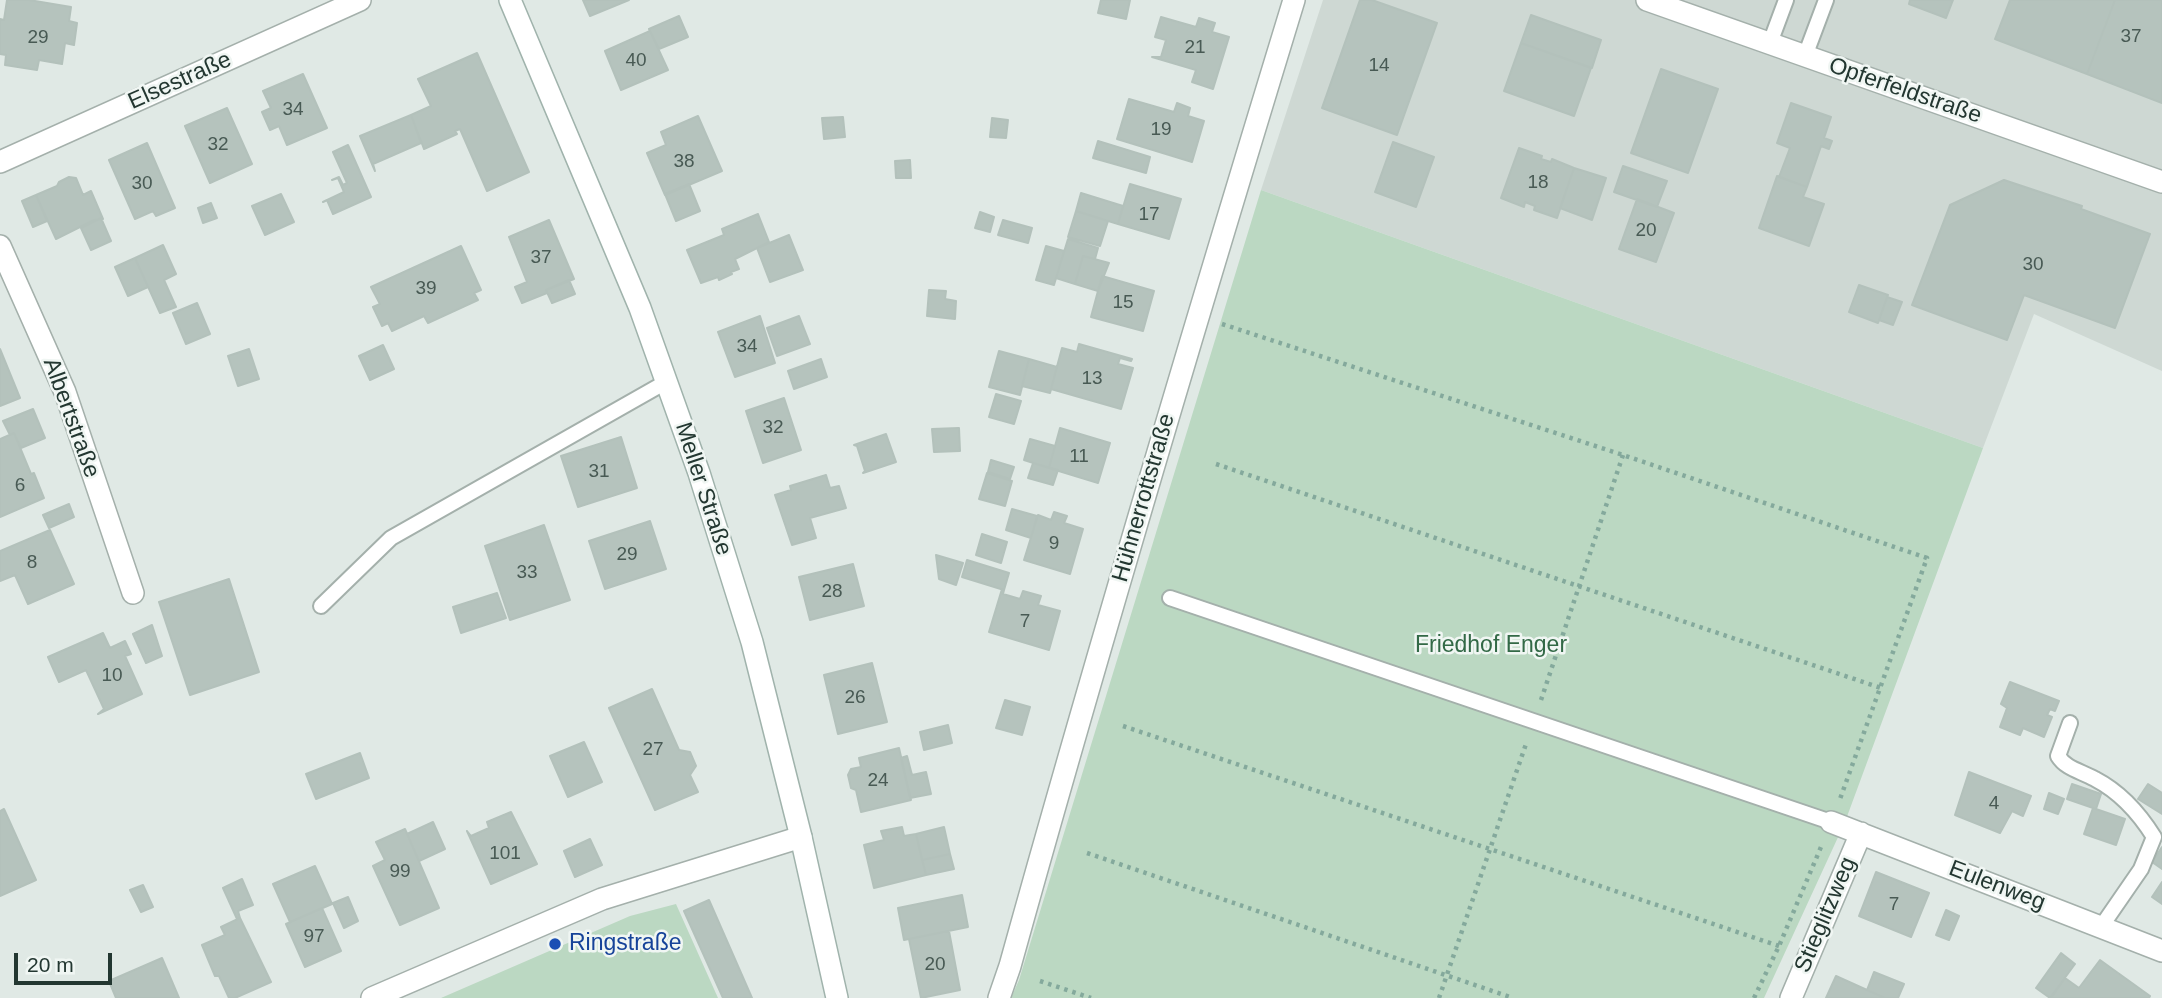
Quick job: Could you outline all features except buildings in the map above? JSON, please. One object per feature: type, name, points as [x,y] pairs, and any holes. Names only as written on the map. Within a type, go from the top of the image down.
[{"type":"street","name":"Elsestraße","points":[[0,162],[360,0]]},
{"type":"street","name":"Meller Straße","points":[[510,0],[640,308],[699,473],[752,642],[801,837],[836,998]]},
{"type":"street","name":"Hühnerrottstraße","points":[[999,998],[1085,695],[1294,0]]},
{"type":"street","name":"Opferfeldstraße","points":[[1647,0],[2162,181]]},
{"type":"street","name":"Albertstraße","points":[[0,246],[65,392],[133,593]]},
{"type":"street","name":"Eulenweg","points":[[1831,822],[2162,951]]},
{"type":"street","name":"Stieglitzweg","points":[[1791,998],[1861,833]]},
{"type":"street","points":[[372,998],[602,899],[801,837]]},
{"type":"lane","points":[[1770,43],[1786,0]]},
{"type":"lane","points":[[1805,56],[1826,0]]},
{"type":"lane","points":[[321,606],[391,538],[666,382]]},
{"type":"lane","points":[[1170,598],[1831,822]]},
{"type":"lane","points":[[2070,723],[2058,756],[2063,764],[2096,779],[2121,798],[2141,816],[2154,836],[2141,869],[2101,927]]},
{"type":"path","points":[[1198,316],[1927,558],[1831,822],[1754,998]]},
{"type":"path","points":[[1216,464],[1881,688]]},
{"type":"path","points":[[1123,726],[1779,946]]},
{"type":"path","points":[[1087,853],[1513,998]]},
{"type":"path","points":[[1040,981],[1091,998]]},
{"type":"shaded area","points":[[1323,0],[2162,0],[2162,371],[2034,314],[1983,448],[1261,190]]},
{"type":"green space","name":"Friedhof Enger","points":[[1261,190],[1983,448],[1845,822],[1764,998],[1011,998],[1019,980]]},
{"type":"green space","points":[[676,904],[718,998],[441,998],[630,916]]},
{"type":"place","name":"Ringstraße","points":[[555,944]]}]
